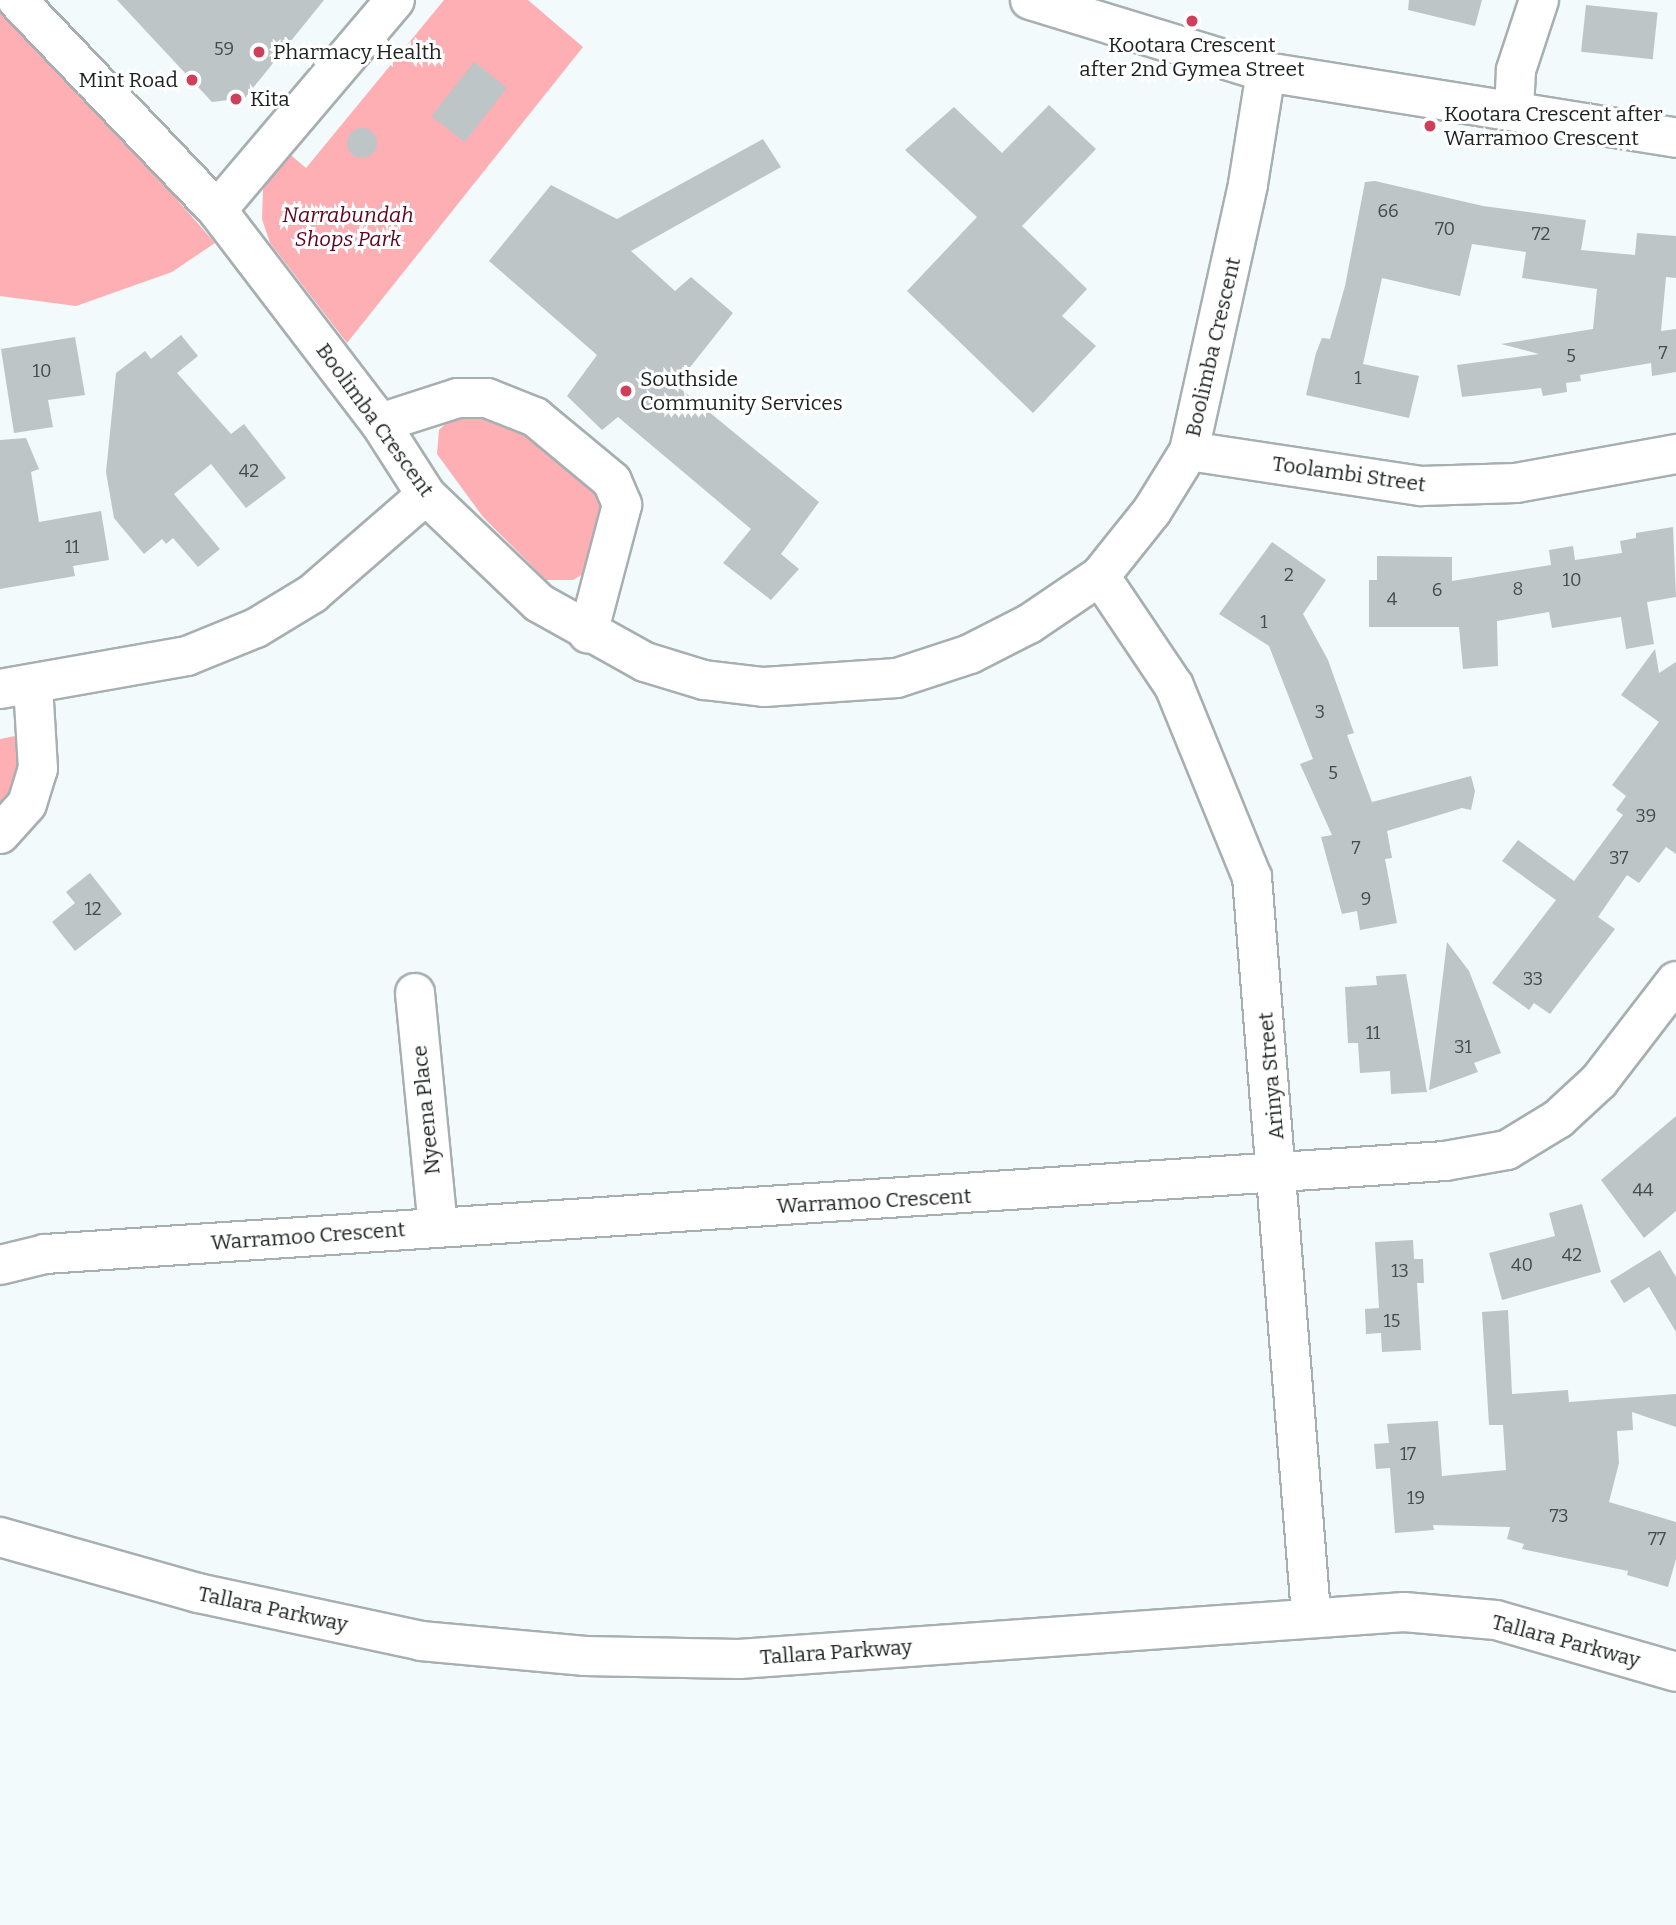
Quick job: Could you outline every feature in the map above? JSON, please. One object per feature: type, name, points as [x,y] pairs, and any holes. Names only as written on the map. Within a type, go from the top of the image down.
[{"type":"street","name":"Boolimba Crescent","points":[[17,0],[217,210],[380,423],[426,495],[539,603],[588,634],[645,662],[704,680],[764,687],[884,679],[970,654],[1029,624],[1100,576],[1152,511],[1189,451],[1248,184],[1266,72]]},
{"type":"street","points":[[217,210],[395,0]]},
{"type":"street","points":[[1030,0],[1083,8],[1266,72],[1514,109],[1676,138]]},
{"type":"street","points":[[1514,109],[1516,70],[1539,0]]},
{"type":"street","points":[[380,423],[458,398],[487,398],[535,417],[611,481],[622,505],[588,634]]},
{"type":"street","name":"Toolambi Street","points":[[1189,451],[1421,486],[1516,483],[1676,454]]},
{"type":"street","points":[[0,834],[27,804],[38,769],[16,687],[187,656],[256,628],[312,594],[426,495]]},
{"type":"street","name":"Arinya Street","points":[[1100,576],[1174,686],[1252,877],[1279,1175],[1311,1614]]},
{"type":"street","name":"Warramoo Crescent","points":[[0,1265],[45,1254],[1279,1175],[1507,1150],[1558,1119],[1599,1081],[1676,981]]},
{"type":"street","name":"Nyeena Place","points":[[415,993],[438,1227]]},
{"type":"street","name":"Tallara Parkway","points":[[0,1537],[188,1591],[421,1641],[585,1656],[739,1659],[1311,1614],[1404,1612],[1496,1620],[1676,1672]]},
{"type":"green space","name":"Narrabundah Shops Park","points":[[444,0],[528,0],[583,47],[347,343],[270,243],[262,219],[263,190],[286,151],[306,168]]},
{"type":"green space","points":[[0,11],[132,148],[215,243],[172,272],[76,306],[0,296]]},
{"type":"green space","points":[[458,412],[524,421],[604,500],[590,570],[573,580],[546,580],[483,517],[437,454],[439,430]]},
{"type":"green space","points":[[15,736],[25,772],[0,811],[0,739]]},
{"type":"building","points":[[117,0],[324,0],[245,98],[212,102]]},
{"type":"building","points":[[1409,0],[1482,0],[1475,26],[1408,10]]},
{"type":"building","points":[[1586,5],[1658,13],[1653,59],[1581,52]]},
{"type":"building","points":[[474,62],[507,88],[465,142],[432,116]]},
{"type":"building","points":[[1049,105],[1096,149],[1022,226],[1087,289],[1062,316],[1096,346],[1033,413],[907,291],[977,217],[905,150],[954,107],[1002,153]]},
{"type":"building","points":[[362,128],[373,132],[377,143],[373,154],[362,158],[351,154],[347,143],[351,132]]},
{"type":"building","name":"Southside Community Services","points":[[763,139],[781,167],[631,251],[675,291],[691,277],[733,313],[676,385],[819,502],[781,554],[799,569],[771,600],[723,563],[751,529],[618,417],[602,430],[567,396],[597,355],[489,261],[551,185],[617,219]]},
{"type":"building","points":[[1375,181],[1483,206],[1586,220],[1581,250],[1635,255],[1637,233],[1676,236],[1676,278],[1666,277],[1661,331],[1676,329],[1676,372],[1652,376],[1651,363],[1580,375],[1581,381],[1566,383],[1567,392],[1543,396],[1541,388],[1462,397],[1457,365],[1539,354],[1501,344],[1593,329],[1597,289],[1522,278],[1526,252],[1472,244],[1460,296],[1382,278],[1363,364],[1419,376],[1409,418],[1306,395],[1316,353],[1322,338],[1330,339],[1345,286],[1365,182]]},
{"type":"building","points":[[181,335],[198,356],[177,373],[231,434],[244,424],[286,478],[246,508],[211,464],[174,494],[220,549],[198,567],[173,538],[166,544],[162,539],[144,554],[114,518],[106,472],[116,373],[145,351],[151,359]]},
{"type":"building","points":[[75,337],[85,395],[48,400],[53,427],[14,433],[1,349]]},
{"type":"building","points":[[26,438],[39,469],[31,472],[39,522],[101,511],[109,560],[73,566],[75,576],[0,589],[0,440]]},
{"type":"building","points":[[1673,527],[1676,597],[1647,602],[1654,644],[1626,649],[1621,617],[1552,628],[1549,612],[1497,621],[1498,666],[1463,669],[1459,627],[1369,627],[1369,580],[1377,580],[1377,556],[1452,557],[1452,581],[1551,565],[1549,550],[1573,546],[1575,560],[1622,553],[1620,541],[1636,538],[1636,533]]},
{"type":"building","points":[[1272,542],[1326,580],[1303,614],[1328,660],[1354,733],[1347,735],[1372,802],[1471,776],[1475,791],[1471,810],[1462,808],[1387,831],[1392,858],[1385,859],[1397,923],[1360,930],[1357,911],[1342,914],[1321,837],[1332,835],[1300,764],[1313,759],[1269,646],[1219,614]]},
{"type":"building","points":[[1655,649],[1659,673],[1676,662],[1676,854],[1666,847],[1639,883],[1627,875],[1598,917],[1615,929],[1550,1014],[1534,1003],[1529,1010],[1492,983],[1556,900],[1502,861],[1518,840],[1574,881],[1623,815],[1616,810],[1626,796],[1612,785],[1659,722],[1621,695]]},
{"type":"building","points":[[90,873],[122,914],[75,951],[52,922],[75,903],[66,892]]},
{"type":"building","points":[[1447,942],[1469,971],[1501,1053],[1474,1063],[1478,1072],[1429,1090]]},
{"type":"building","points":[[1406,974],[1427,1092],[1391,1094],[1390,1071],[1360,1073],[1358,1043],[1348,1043],[1345,987],[1377,985],[1376,976]]},
{"type":"building","points":[[1676,1116],[1676,1211],[1644,1238],[1601,1180]]},
{"type":"building","points":[[1582,1204],[1601,1272],[1502,1300],[1489,1253],[1555,1236],[1549,1213]]},
{"type":"building","points":[[1413,1240],[1414,1259],[1423,1259],[1424,1283],[1417,1283],[1421,1350],[1382,1352],[1381,1333],[1366,1334],[1365,1309],[1379,1308],[1375,1242]]},
{"type":"building","points":[[1660,1250],[1676,1277],[1676,1332],[1649,1287],[1624,1303],[1610,1281]]},
{"type":"building","points":[[1508,1310],[1512,1394],[1568,1390],[1569,1402],[1676,1394],[1676,1427],[1632,1412],[1633,1430],[1617,1431],[1619,1463],[1609,1502],[1676,1522],[1676,1559],[1668,1587],[1627,1575],[1628,1571],[1522,1549],[1524,1544],[1507,1539],[1510,1527],[1433,1525],[1434,1530],[1395,1533],[1390,1468],[1376,1469],[1374,1444],[1389,1443],[1387,1424],[1438,1421],[1442,1476],[1506,1470],[1503,1425],[1489,1425],[1482,1312]]},
{"type":"place","name":"Kootara Crescent after 2nd Gymea Street","points":[[1192,21]]},
{"type":"place","name":"Pharmacy Health","points":[[259,52]]},
{"type":"place","name":"Mint Road","points":[[192,80]]},
{"type":"place","name":"Kita","points":[[236,99]]},
{"type":"place","name":"Kootara Crescent after Warramoo Crescent","points":[[1430,126]]},
{"type":"place","name":"Southside Community Services","points":[[626,391]]}]
